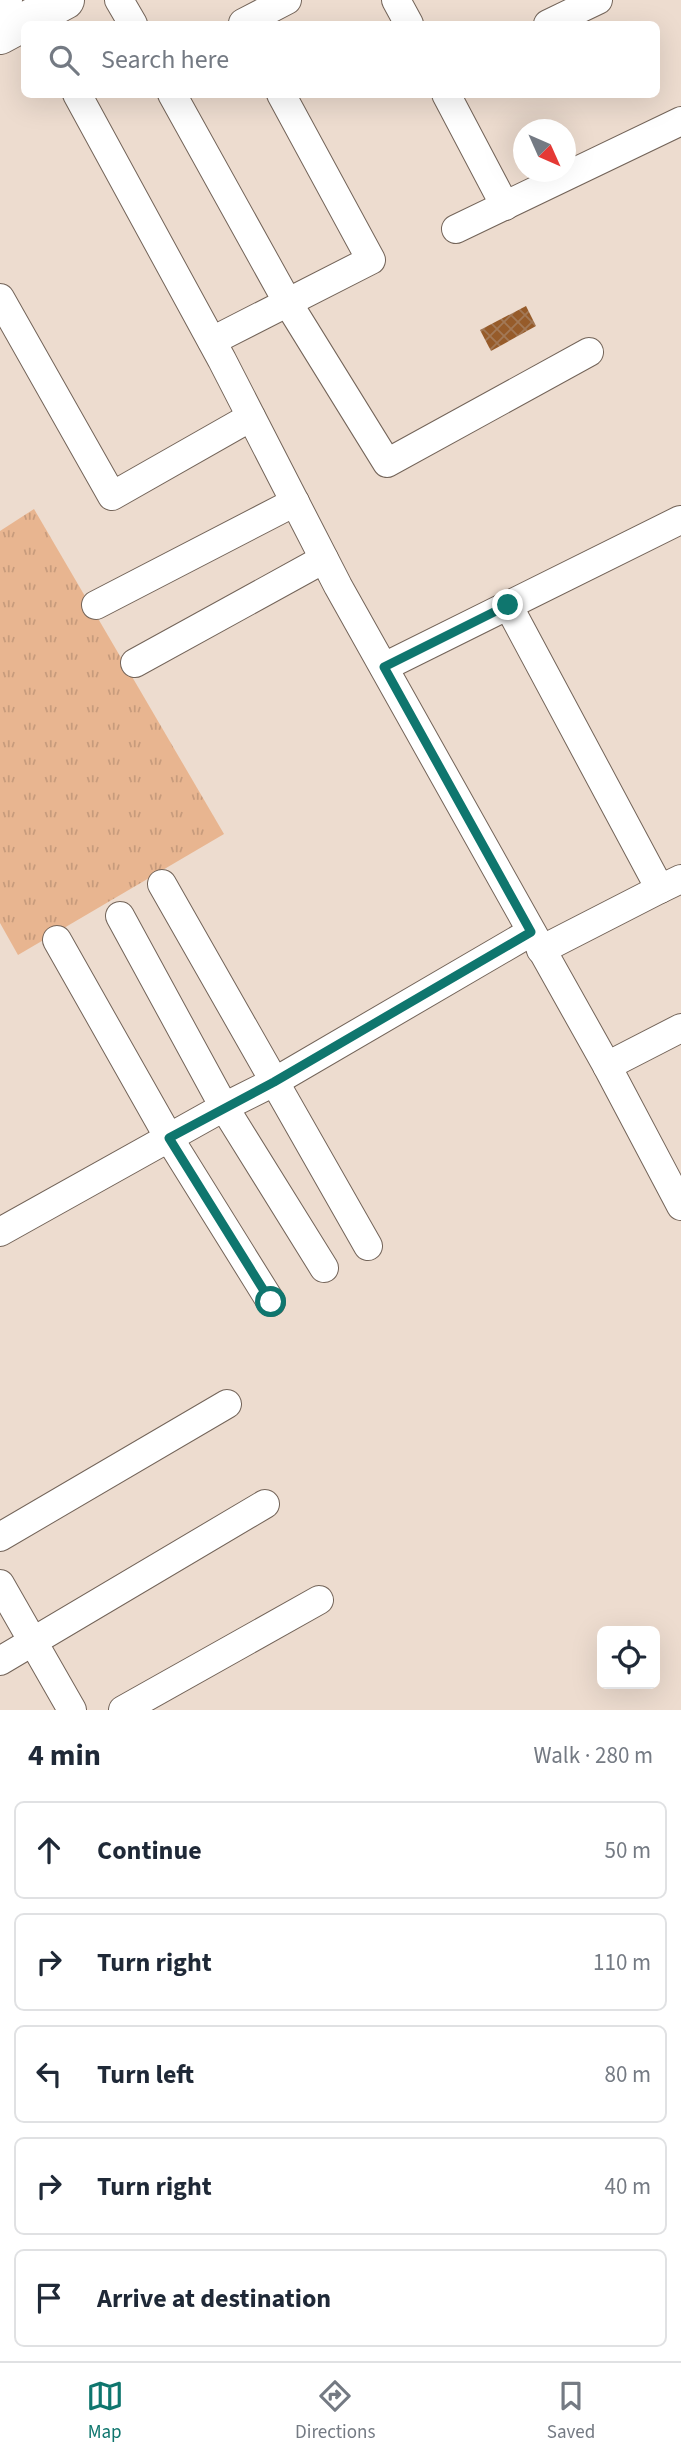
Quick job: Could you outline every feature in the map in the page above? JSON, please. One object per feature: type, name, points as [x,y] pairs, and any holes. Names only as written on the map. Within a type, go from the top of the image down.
[{"type":"main road","points":[[0,35],[28,7]]},
{"type":"street","points":[[119,0],[131,21]]},
{"type":"street","points":[[247,21],[287,0]]},
{"type":"street","points":[[396,0],[407,21]]},
{"type":"street","points":[[554,21],[598,0]]},
{"type":"street","points":[[79,98],[212,341],[324,559],[607,1066],[681,1206]]},
{"type":"street","points":[[174,98],[288,303],[387,463],[589,352]]},
{"type":"street","points":[[212,341],[370,260],[283,98]]},
{"type":"street","points":[[448,98],[505,206]]},
{"type":"street","points":[[456,229],[681,121]]},
{"type":"street","points":[[0,298],[113,496],[251,417]]},
{"type":"street","points":[[96,605],[295,502]]},
{"type":"street","points":[[384,667],[680,520]]},
{"type":"street","points":[[135,663],[324,559]]},
{"type":"street","points":[[0,1232],[224,1107],[536,941],[670,884],[508,605]]},
{"type":"street","points":[[162,884],[368,1246]]},
{"type":"street","points":[[120,916],[224,1107],[324,1268]]},
{"type":"street","points":[[57,940],[169,1138],[271,1302]]},
{"type":"street","points":[[607,1066],[681,1028]]},
{"type":"street","points":[[0,1536],[227,1404]]},
{"type":"street","points":[[0,1661],[265,1504]]},
{"type":"street","points":[[0,1584],[72,1710]]},
{"type":"street","points":[[123,1710],[319,1600]]},
{"type":"green space","points":[[34,509],[224,834],[18,955],[0,923],[0,531]]},
{"type":"building","points":[[526,306],[536,326],[491,351],[480,330]]},
{"type":"route","points":[[271,1302],[169,1138],[274,1082],[531,932],[384,667],[508,605]]}]
